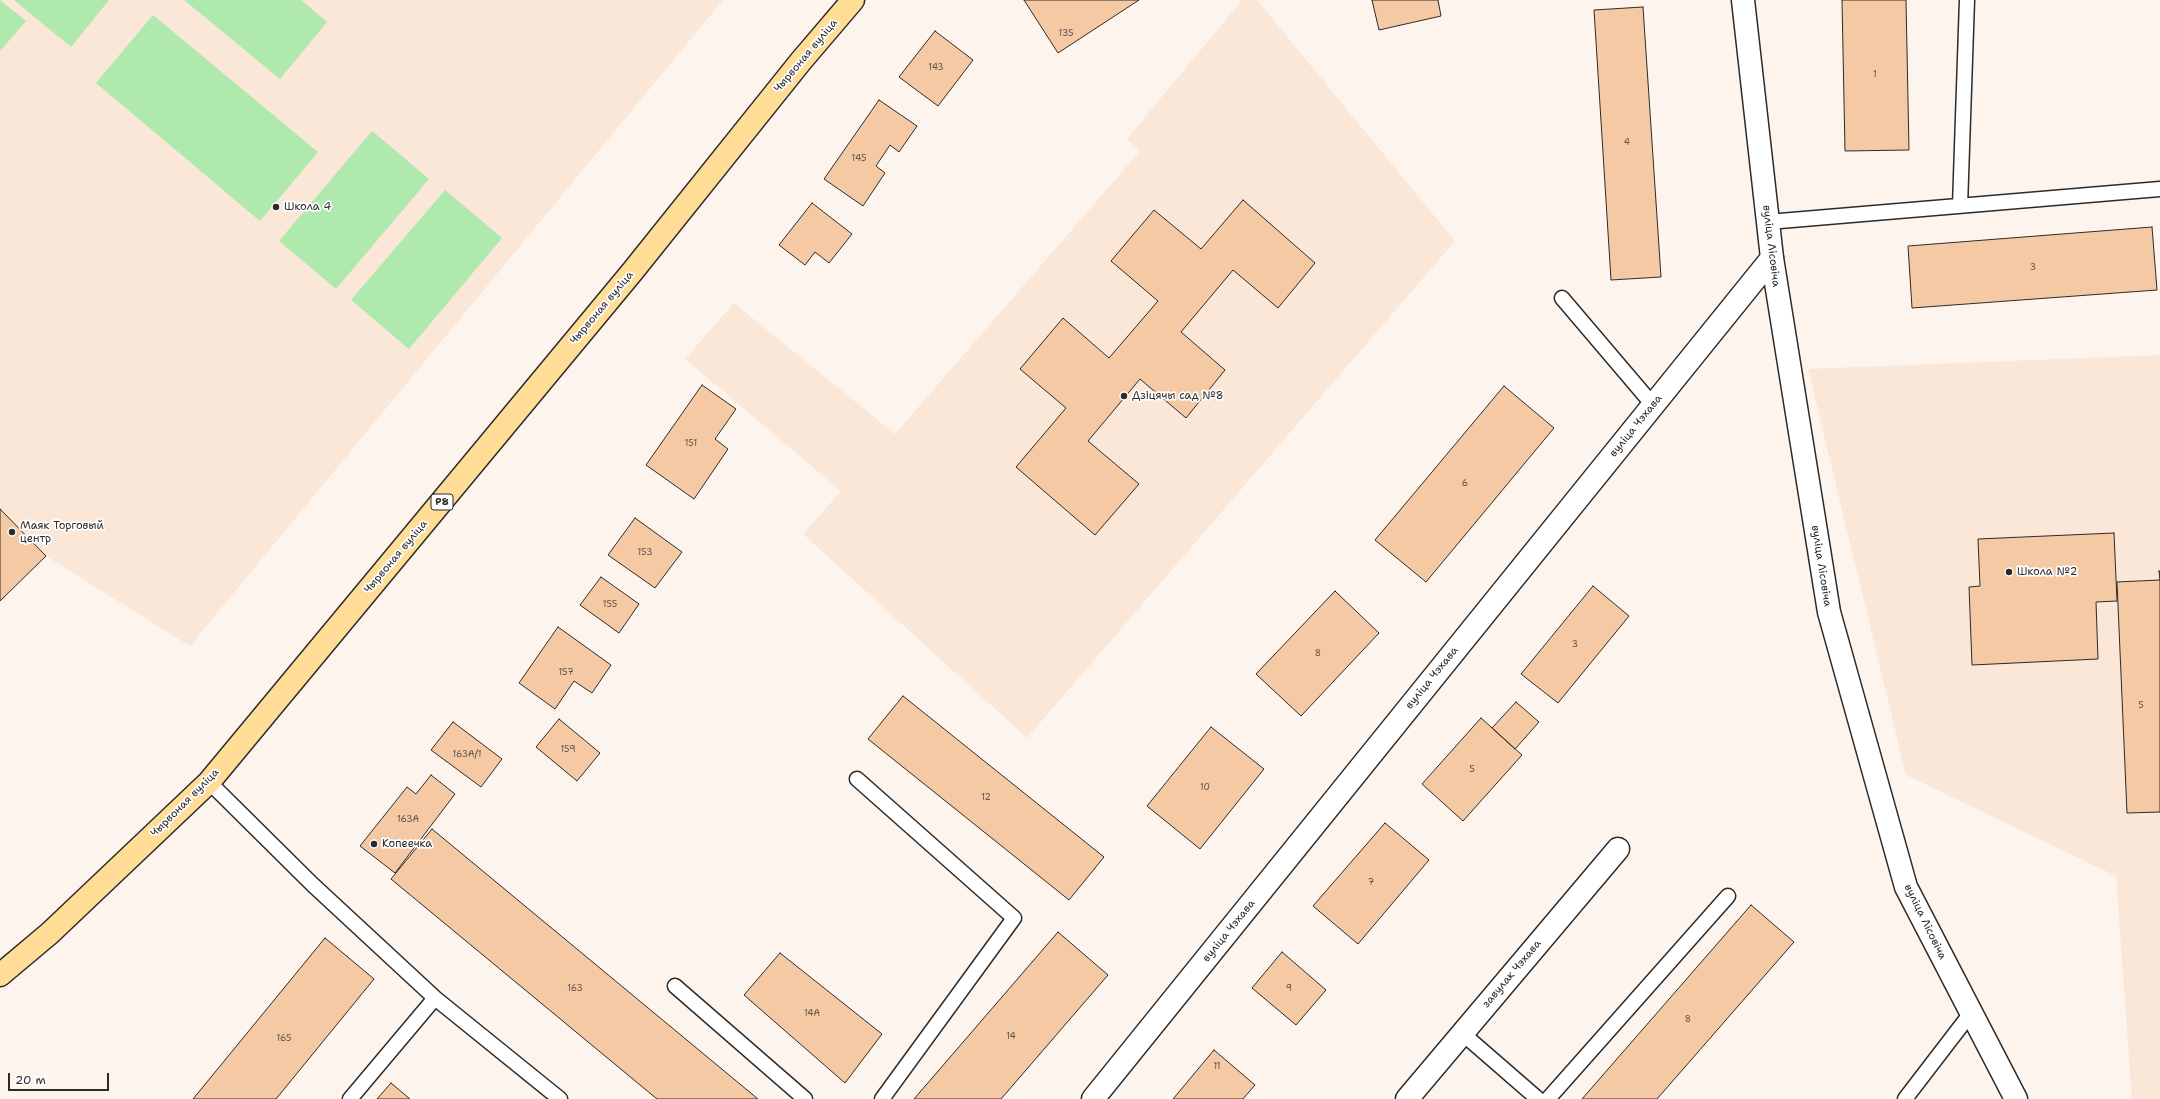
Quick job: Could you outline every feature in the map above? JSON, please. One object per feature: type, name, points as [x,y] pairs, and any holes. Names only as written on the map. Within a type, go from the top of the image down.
[{"type":"main road","name":"Чырвоная вуліца","points":[[0,975],[50,933],[209,782],[627,278],[791,74],[853,0]]},
{"type":"street","name":"вуліца Лісовіча","points":[[1743,0],[1772,258],[1829,612],[1906,887],[2016,1099]]},
{"type":"street","name":"вуліца Чэхава","points":[[1093,1099],[1772,258]]},
{"type":"street","name":"завулак Чэхава","points":[[1407,1099],[1618,849]]},
{"type":"lane","points":[[1960,206],[1968,0]]},
{"type":"lane","points":[[1768,222],[2160,189]]},
{"type":"lane","points":[[1562,298],[1653,405]]},
{"type":"lane","points":[[857,779],[1014,918],[882,1099]]},
{"type":"lane","points":[[209,782],[313,885],[435,998],[560,1099]]},
{"type":"lane","points":[[1548,1099],[1728,896]]},
{"type":"lane","points":[[675,986],[805,1099]]},
{"type":"lane","points":[[350,1099],[435,998]]},
{"type":"lane","points":[[1905,1099],[1971,1012]]},
{"type":"lane","points":[[1462,1033],[1538,1099]]},
{"type":"shaded area","name":"Школа 4","points":[[0,0],[723,0],[190,646],[46,556],[0,601]]},
{"type":"shaded area","name":"Дзіцячы сад №8","points":[[1242,0],[1257,0],[1455,241],[1027,738],[803,534],[841,491],[685,359],[734,303],[895,434],[1140,151],[1127,139]]},
{"type":"shaded area","name":"Школа №2","points":[[2160,355],[2160,1099],[2132,1099],[2116,876],[1906,775],[1808,369]]},
{"type":"green space","points":[[0,0],[26,21],[0,51]]},
{"type":"green space","points":[[14,0],[109,0],[71,47]]},
{"type":"green space","points":[[184,0],[301,0],[327,22],[280,79]]},
{"type":"green space","points":[[153,15],[318,152],[260,221],[96,83]]},
{"type":"green space","points":[[372,131],[429,179],[336,289],[279,241]]},
{"type":"green space","points":[[445,190],[502,238],[409,349],[351,300]]},
{"type":"building","points":[[1024,0],[1139,0],[1058,53]]},
{"type":"building","points":[[1372,0],[1438,0],[1441,16],[1379,30]]},
{"type":"building","points":[[1842,0],[1906,0],[1909,150],[1845,151]]},
{"type":"building","points":[[1643,7],[1661,277],[1611,280],[1594,10]]},
{"type":"building","points":[[935,31],[973,60],[938,106],[899,77]]},
{"type":"building","points":[[879,100],[917,126],[899,152],[890,145],[876,166],[885,173],[863,206],[824,179]]},
{"type":"building","points":[[1243,200],[1315,263],[1278,308],[1233,270],[1181,332],[1225,370],[1186,418],[1140,379],[1088,441],[1139,484],[1095,535],[1016,467],[1066,408],[1020,369],[1063,318],[1109,358],[1158,301],[1111,261],[1154,210],[1201,249]]},
{"type":"building","points":[[812,203],[852,234],[829,263],[815,252],[805,265],[779,245]]},
{"type":"building","points":[[2152,227],[2157,290],[1912,308],[1908,246]]},
{"type":"building","points":[[702,385],[736,409],[715,439],[728,449],[694,499],[646,465]]},
{"type":"building","points":[[1504,386],[1554,428],[1426,582],[1375,540]]},
{"type":"building","name":"Маяк Торговый центр","points":[[0,509],[46,556],[0,601]]},
{"type":"building","points":[[635,518],[682,552],[655,588],[608,555]]},
{"type":"building","points":[[2114,533],[2117,601],[2096,602],[2098,659],[1972,665],[1969,587],[1980,586],[1978,539]]},
{"type":"building","points":[[601,577],[639,604],[619,633],[580,605]]},
{"type":"building","points":[[2160,580],[2160,812],[2127,813],[2117,582]]},
{"type":"building","points":[[1593,586],[1629,616],[1558,703],[1521,674]]},
{"type":"building","points":[[1335,591],[1379,633],[1301,716],[1256,674]]},
{"type":"building","points":[[558,627],[611,665],[592,693],[574,681],[555,709],[519,683]]},
{"type":"building","points":[[903,696],[1104,857],[1069,900],[868,739]]},
{"type":"building","points":[[1516,702],[1539,722],[1515,749],[1492,728]]},
{"type":"building","points":[[1481,718],[1522,755],[1463,821],[1422,784]]},
{"type":"building","points":[[559,719],[600,753],[577,781],[536,747]]},
{"type":"building","points":[[453,722],[502,759],[481,787],[431,750]]},
{"type":"building","points":[[1211,727],[1264,769],[1200,849],[1147,806]]},
{"type":"building","points":[[431,775],[455,794],[395,873],[360,846],[407,787],[416,794]]},
{"type":"building","points":[[1385,823],[1429,860],[1358,944],[1313,906]]},
{"type":"building","points":[[432,829],[758,1099],[657,1099],[391,879]]},
{"type":"building","points":[[1751,905],[1794,942],[1657,1099],[1582,1099]]},
{"type":"building","points":[[1058,932],[1108,975],[1001,1099],[914,1099]]},
{"type":"building","points":[[325,938],[374,979],[276,1099],[193,1099]]},
{"type":"building","points":[[1282,952],[1326,990],[1296,1025],[1252,988]]},
{"type":"building","points":[[780,953],[882,1034],[845,1083],[744,995]]},
{"type":"building","points":[[1214,1050],[1255,1085],[1243,1099],[1173,1099]]},
{"type":"building","points":[[391,1083],[410,1099],[377,1099]]},
{"type":"place","name":"Школа 4","points":[[276,207]]},
{"type":"place","name":"Дзіцячы сад №8","points":[[1124,396]]},
{"type":"place","name":"Маяк Торговый центр","points":[[12,532]]},
{"type":"place","name":"Школа №2","points":[[2009,572]]},
{"type":"place","name":"Копеечка","points":[[374,844]]}]
